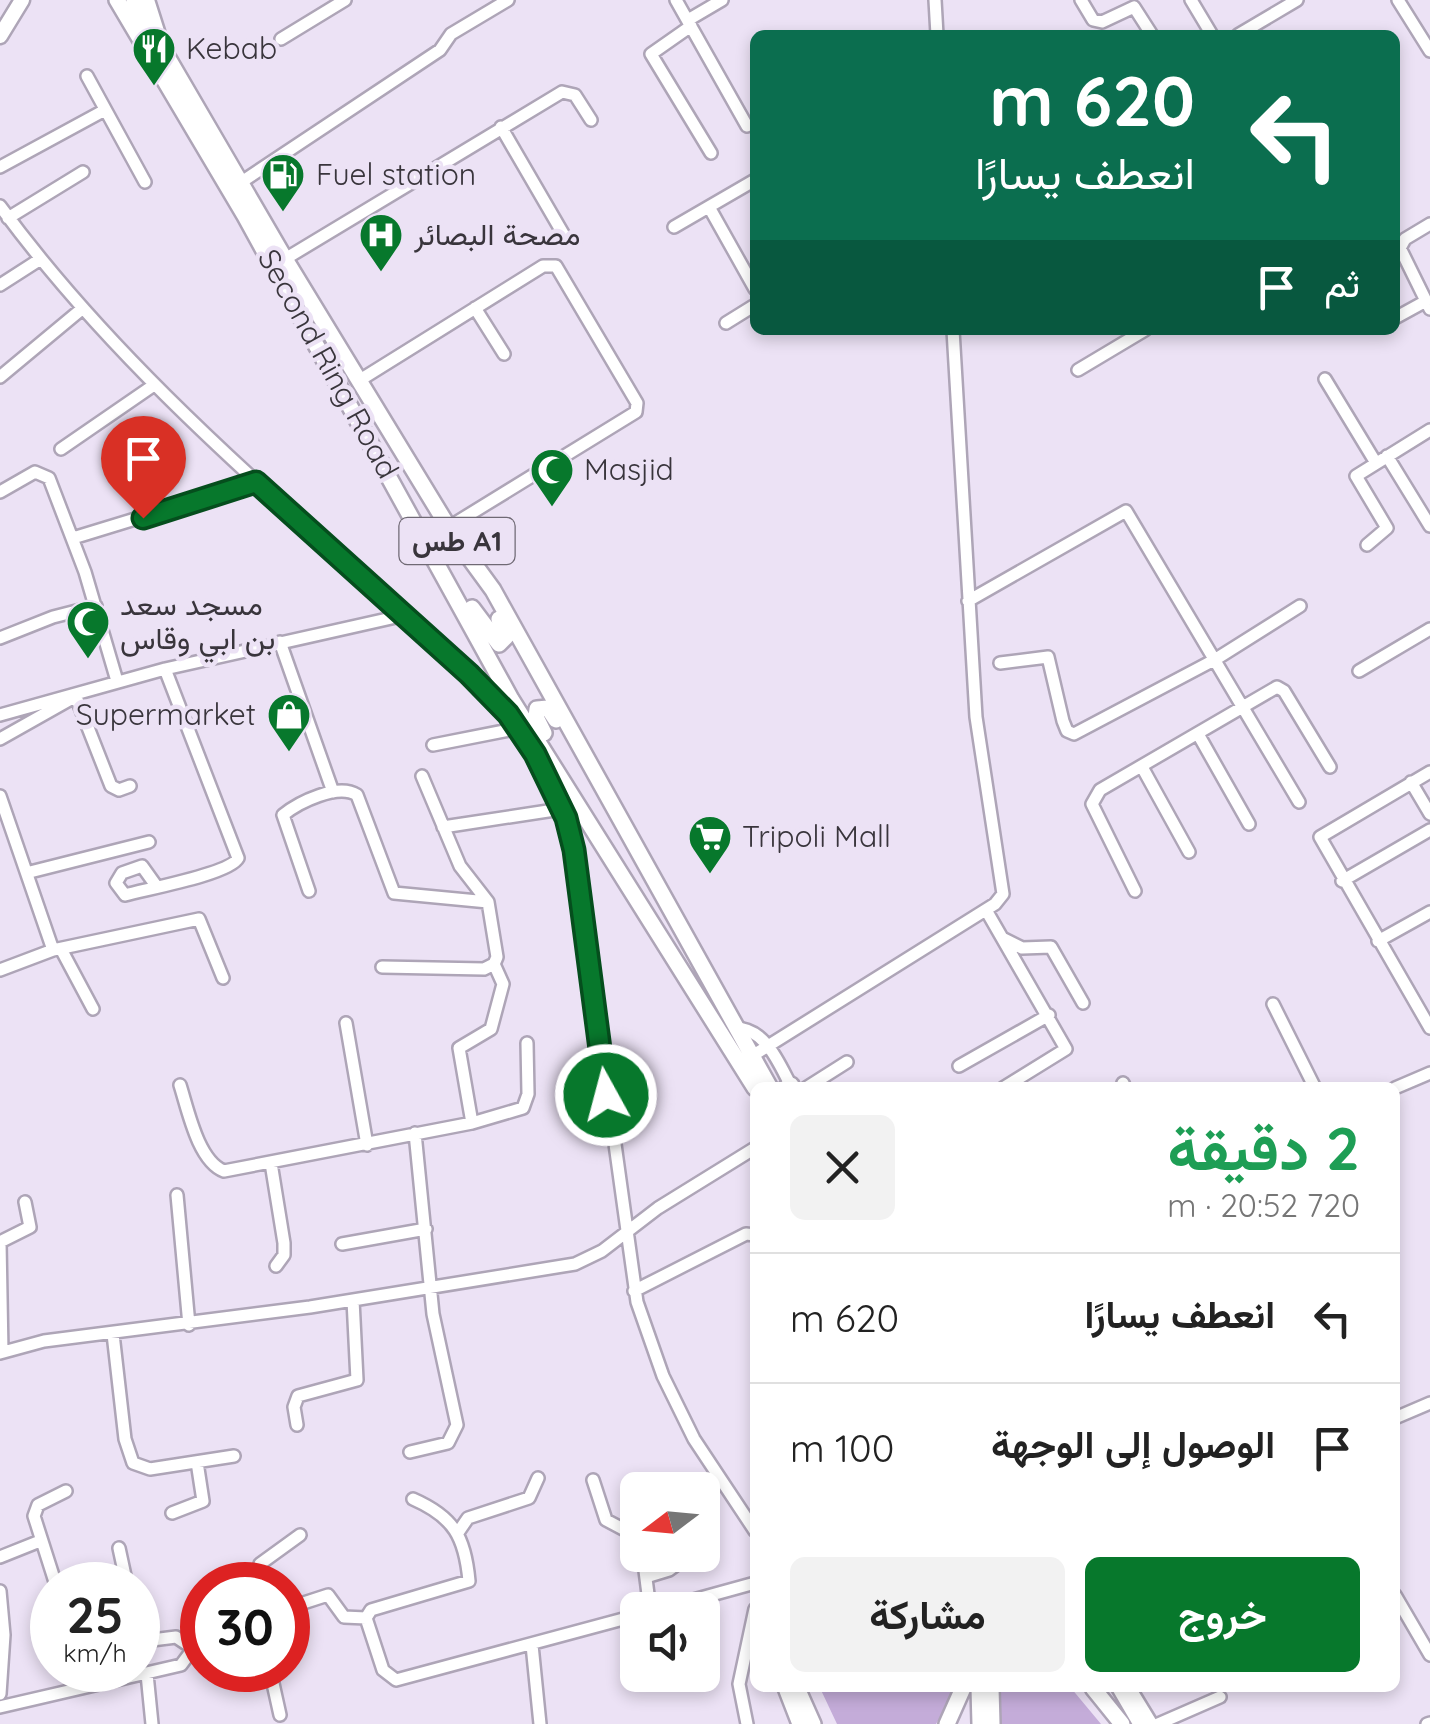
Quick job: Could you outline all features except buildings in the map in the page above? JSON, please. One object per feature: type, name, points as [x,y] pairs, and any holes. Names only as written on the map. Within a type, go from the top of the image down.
[{"type":"highway","name":"Second Ring Road","points":[[118,0],[281,281],[503,684],[751,1082]]},
{"type":"highway","name":"Second Ring Road","points":[[134,0],[285,258],[452,532],[493,590],[767,1082]]},
{"type":"highway","points":[[281,281],[470,605],[495,643],[502,644],[506,634],[452,532]]},
{"type":"highway","points":[[604,846],[594,820],[536,718],[540,708],[550,710],[608,806],[632,836]]},
{"type":"highway","points":[[788,1692],[800,1724]]},
{"type":"highway","points":[[799,1692],[813,1724]]},
{"type":"highway","points":[[947,1724],[961,1692]]},
{"type":"highway","points":[[978,1692],[980,1724]]},
{"type":"highway","points":[[991,1692],[992,1724]]},
{"type":"highway","points":[[1084,1692],[1110,1724]]},
{"type":"highway","points":[[1096,1692],[1122,1724]]},
{"type":"highway","points":[[1122,1692],[1142,1724]]},
{"type":"main road","points":[[0,36],[22,0]]},
{"type":"main road","points":[[108,0],[130,22]]},
{"type":"main road","points":[[147,0],[162,49]]},
{"type":"street","points":[[281,38],[345,0]]},
{"type":"street","points":[[240,182],[440,50],[451,34],[508,0]]},
{"type":"street","points":[[676,0],[747,126]]},
{"type":"street","points":[[711,153],[651,54],[722,0]]},
{"type":"street","points":[[935,0],[937,30]]},
{"type":"street","points":[[1080,0],[1093,20],[1102,22],[1134,7],[1149,30]]},
{"type":"street","points":[[1192,0],[1209,30]]},
{"type":"street","points":[[1246,30],[1297,0]]},
{"type":"street","points":[[1398,0],[1430,51]]},
{"type":"street","points":[[88,76],[145,182]]},
{"type":"street","points":[[285,258],[501,127],[569,91],[591,120]]},
{"type":"street","points":[[0,168],[104,110]]},
{"type":"street","points":[[501,127],[566,236]]},
{"type":"street","points":[[8,218],[83,172]]},
{"type":"street","points":[[674,228],[750,183]]},
{"type":"street","points":[[0,206],[39,260],[154,385],[469,674],[519,728],[562,809],[581,892],[634,1290],[679,1410],[750,1523]]},
{"type":"street","points":[[709,207],[750,280]]},
{"type":"street","points":[[1400,316],[1428,305],[1400,248],[1404,239],[1430,224]]},
{"type":"street","points":[[0,285],[39,260]]},
{"type":"street","points":[[360,380],[543,266],[556,266],[637,403],[636,412],[452,532]]},
{"type":"street","points":[[0,376],[83,308]]},
{"type":"street","points":[[474,308],[504,354]]},
{"type":"street","points":[[726,323],[750,309]]},
{"type":"street","points":[[752,1056],[986,910],[1003,894],[976,718],[953,335]]},
{"type":"street","points":[[1078,370],[1137,335]]},
{"type":"street","points":[[1325,380],[1430,526]]},
{"type":"street","points":[[61,449],[154,385]]},
{"type":"street","points":[[1368,545],[1386,528],[1356,476],[1430,430]]},
{"type":"street","points":[[0,492],[35,472],[44,473],[73,538],[117,682]]},
{"type":"street","points":[[73,538],[256,482]]},
{"type":"street","points":[[968,601],[1126,511],[1246,706],[1299,802]]},
{"type":"street","points":[[0,638],[53,617],[96,606]]},
{"type":"street","points":[[1000,663],[1048,658],[1067,732],[1074,734],[1216,658],[1300,606]]},
{"type":"street","points":[[0,715],[165,668],[405,615]]},
{"type":"street","points":[[1360,671],[1430,629]]},
{"type":"street","points":[[280,642],[333,792]]},
{"type":"street","points":[[157,886],[230,868],[238,858],[165,668]]},
{"type":"street","points":[[1135,892],[1092,799],[1281,687],[1330,767]]},
{"type":"street","points":[[0,740],[81,693]]},
{"type":"street","points":[[81,693],[111,786],[130,786]]},
{"type":"street","points":[[433,746],[519,728]]},
{"type":"street","points":[[1198,734],[1249,824]]},
{"type":"street","points":[[1142,767],[1189,852]]},
{"type":"street","points":[[1430,772],[1320,837],[1430,1028]]},
{"type":"street","points":[[382,967],[484,969],[494,964],[497,957],[488,902],[465,875],[422,776]]},
{"type":"street","points":[[1411,782],[1430,814]]},
{"type":"street","points":[[309,891],[282,818],[286,811],[333,792],[349,790],[357,794],[394,893],[488,902]]},
{"type":"street","points":[[0,796],[57,950],[93,1009]]},
{"type":"street","points":[[443,827],[562,809]]},
{"type":"street","points":[[1342,880],[1430,830]]},
{"type":"street","points":[[30,872],[149,842]]},
{"type":"street","points":[[986,910],[1065,1050],[1013,1082]]},
{"type":"street","points":[[1378,941],[1430,912]]},
{"type":"street","points":[[0,970],[57,950],[199,919],[224,978]]},
{"type":"street","points":[[1004,940],[1022,948],[1051,947],[1083,1003]]},
{"type":"street","points":[[472,1122],[459,1048],[491,1029],[503,984],[494,964]]},
{"type":"street","points":[[1272,1004],[1312,1082]]},
{"type":"street","points":[[959,1066],[1048,1015]]},
{"type":"street","points":[[346,1023],[368,1145]]},
{"type":"street","points":[[735,1028],[750,1030],[768,1046],[791,1082]]},
{"type":"street","points":[[180,1086],[215,1168],[224,1172],[368,1145],[523,1108],[527,1102],[527,1043]]},
{"type":"street","points":[[805,1082],[847,1062]]},
{"type":"street","points":[[1400,1086],[1430,1073]]},
{"type":"street","points":[[410,1452],[443,1445],[456,1434],[431,1288],[415,1133]]},
{"type":"street","points":[[25,1202],[30,1227],[0,1242],[1,1353],[44,1342],[353,1300],[575,1264],[602,1251],[624,1232],[750,1151]]},
{"type":"street","points":[[271,1163],[284,1243],[284,1254],[276,1266]]},
{"type":"street","points":[[177,1195],[189,1324]]},
{"type":"street","points":[[342,1244],[426,1228]]},
{"type":"street","points":[[634,1290],[750,1234]]},
{"type":"street","points":[[297,1426],[294,1407],[298,1396],[356,1380],[353,1300]]},
{"type":"street","points":[[113,1334],[130,1459],[146,1468],[234,1456]]},
{"type":"street","points":[[1400,1416],[1430,1403]]},
{"type":"street","points":[[172,1513],[203,1501],[197,1462]]},
{"type":"street","points":[[459,1530],[468,1518],[528,1498],[538,1478]]},
{"type":"street","points":[[593,1480],[606,1520],[620,1527]]},
{"type":"street","points":[[48,1562],[40,1541],[36,1507],[66,1491]]},
{"type":"street","points":[[366,1618],[372,1610],[468,1584],[459,1530],[441,1512],[413,1499]]},
{"type":"street","points":[[263,1562],[300,1536]]},
{"type":"street","points":[[0,1557],[40,1541]]},
{"type":"street","points":[[119,1548],[122,1562]]},
{"type":"street","points":[[645,1572],[649,1592]]},
{"type":"street","points":[[646,1577],[663,1572]]},
{"type":"street","points":[[719,1592],[750,1583]]},
{"type":"street","points":[[0,1591],[0,1694]]},
{"type":"street","points":[[310,1601],[328,1595],[344,1617],[366,1618]]},
{"type":"street","points":[[1400,1604],[1430,1655]]},
{"type":"street","points":[[366,1618],[383,1670],[396,1680],[620,1620]]},
{"type":"street","points":[[747,1724],[740,1684],[750,1634]]},
{"type":"street","points":[[532,1644],[540,1724]]},
{"type":"street","points":[[0,1707],[67,1692]]},
{"type":"street","points":[[149,1692],[152,1724]]},
{"type":"street","points":[[275,1692],[280,1715]]},
{"type":"street","points":[[1133,1692],[1155,1724],[1220,1697]]},
{"type":"shaded area","points":[[822,1692],[955,1692],[936,1724],[837,1724]]},
{"type":"shaded area","points":[[998,1692],[1074,1692],[1101,1724],[999,1724]]},
{"type":"place","name":"Kebab","points":[[154,87]]},
{"type":"place","name":"Fuel station","points":[[283,213]]},
{"type":"place","name":"مصحة البصائر","points":[[381,273]]},
{"type":"place","name":"Masjid","points":[[552,508]]},
{"type":"place","name":"مسجد سعد بن ابي وقاس","points":[[88,660]]},
{"type":"place","name":"Supermarket","points":[[289,753]]},
{"type":"place","name":"Tripoli Mall","points":[[710,875]]},
{"type":"route","points":[[143,518],[256,482],[448,654],[508,714],[535,754],[569,828],[581,892],[606,1095]]}]
